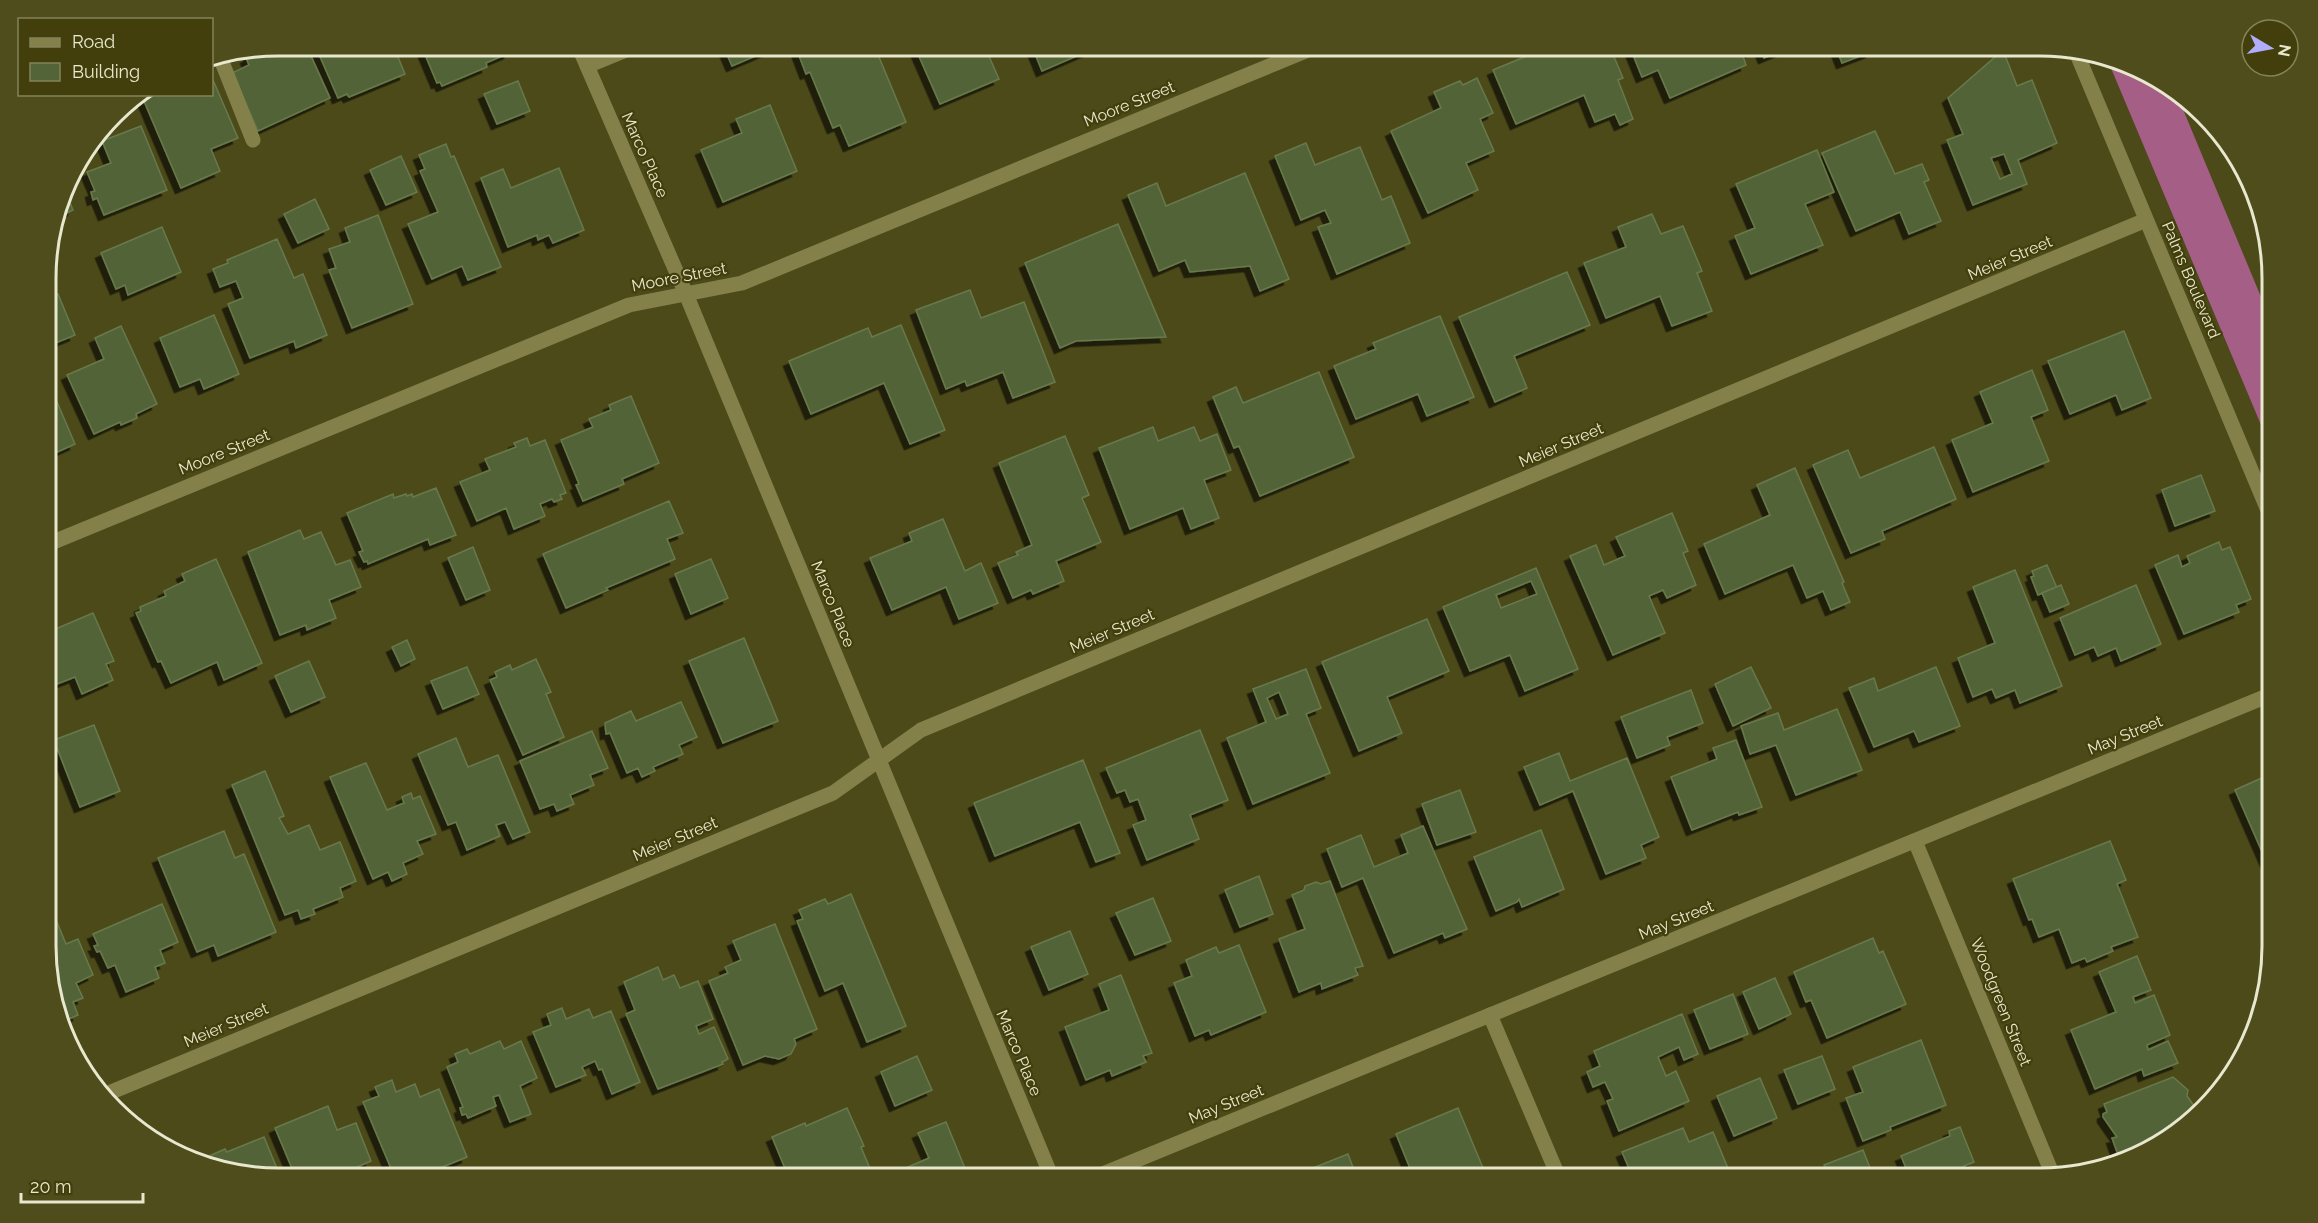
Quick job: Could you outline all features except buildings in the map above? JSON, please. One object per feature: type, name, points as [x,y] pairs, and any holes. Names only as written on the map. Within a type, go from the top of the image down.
[{"type":"street","name":"Marco Place","points":[[583,56],[686,294],[1048,1168]]},
{"type":"street","points":[[587,66],[611,56]]},
{"type":"street","name":"Moore Street","points":[[56,541],[629,305],[742,282],[1293,56]]},
{"type":"street","name":"Palms Boulevard","points":[[2079,59],[2262,496]]},
{"type":"street","points":[[222,63],[253,140]]},
{"type":"street","name":"Meier Street","points":[[111,1092],[833,793],[921,730],[2146,220]]},
{"type":"street","name":"May Street","points":[[1117,1168],[2262,698]]},
{"type":"street","name":"Woodgreen Street","points":[[1915,841],[2050,1167]]},
{"type":"street","points":[[1490,1015],[1555,1168]]},
{"type":"shaded area","points":[[2110,67],[2151,85],[2182,107],[2262,299],[2262,427]]}]
